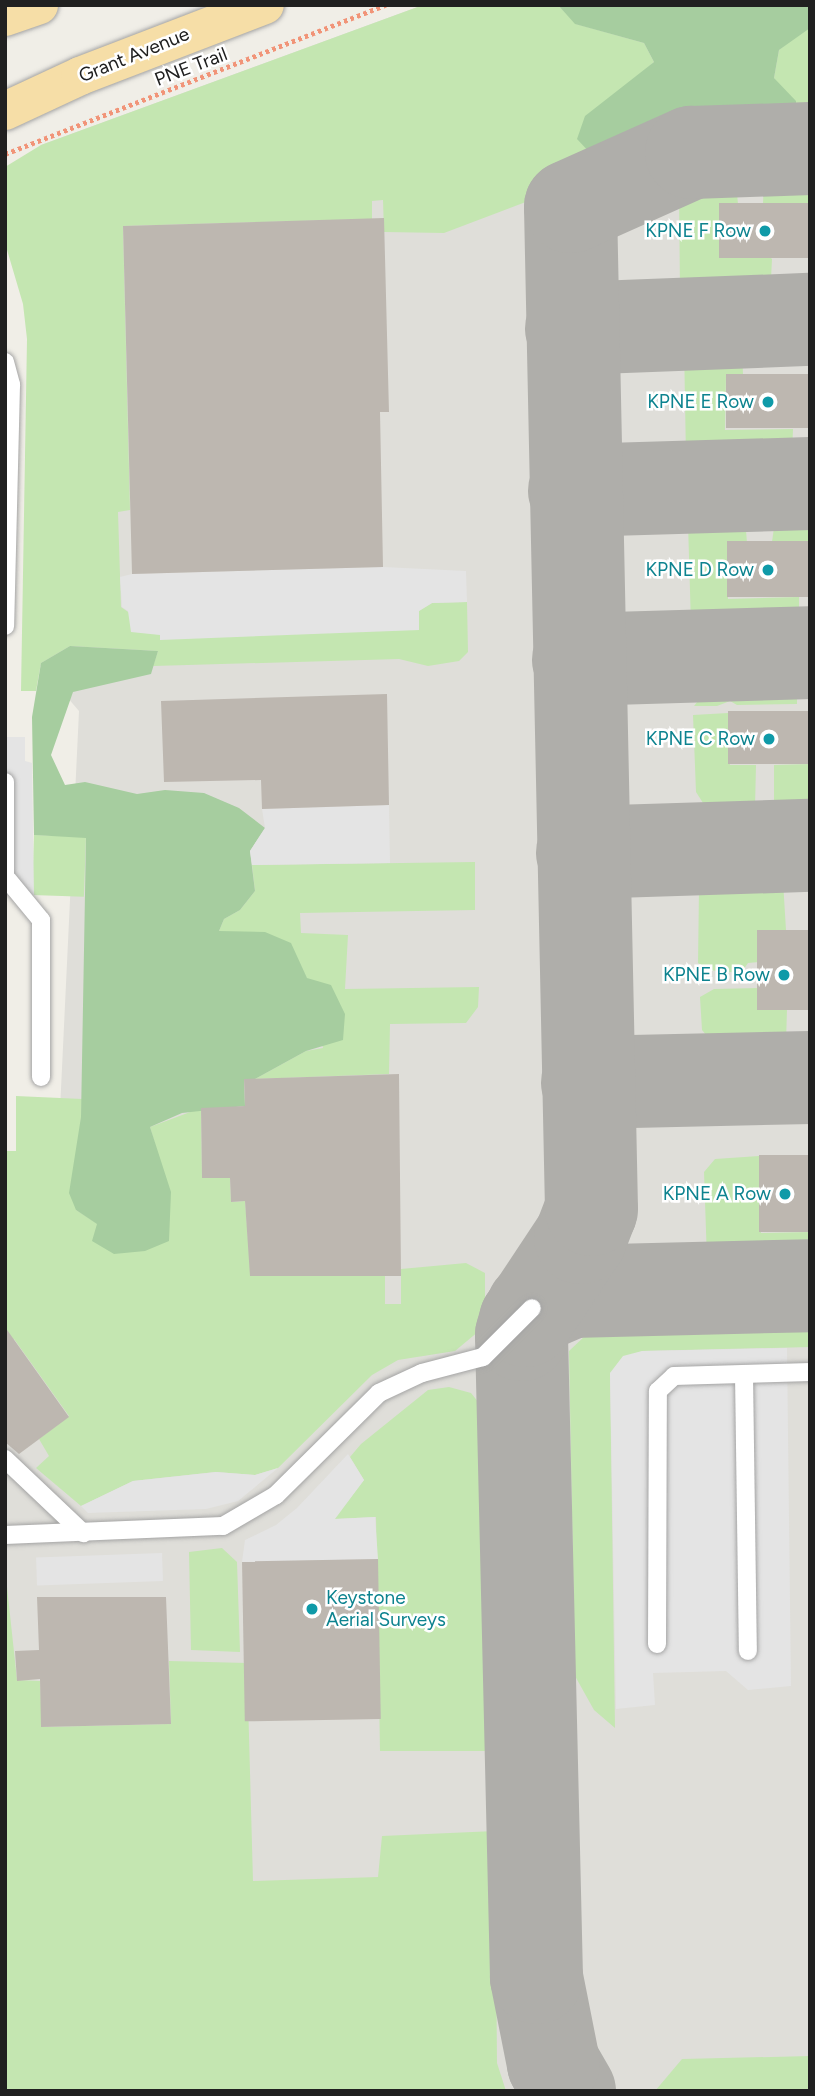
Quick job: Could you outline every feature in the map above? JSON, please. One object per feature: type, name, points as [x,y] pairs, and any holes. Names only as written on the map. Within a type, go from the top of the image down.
[{"type":"main road","points":[[5,16],[39,5]]},
{"type":"main road","name":"Grant Avenue","points":[[5,111],[206,15],[265,5]]},
{"type":"lane","points":[[5,362],[11,384],[5,626]]},
{"type":"lane","points":[[5,782],[7,880],[41,920],[41,1077]]},
{"type":"lane","points":[[5,1535],[83,1534],[223,1526],[276,1494],[379,1393],[422,1373],[483,1357],[532,1308]]},
{"type":"lane","points":[[657,1644],[658,1391],[674,1377],[810,1372]]},
{"type":"lane","points":[[744,1374],[748,1651]]},
{"type":"lane","points":[[5,1459],[83,1534]]},
{"type":"path","name":"PNE Trail","points":[[5,154],[386,5]]},
{"type":"shaded area","points":[[423,5],[810,5],[810,2091],[5,2091],[5,1197],[56,1194],[79,711],[37,662],[41,145]]},
{"type":"shaded area","points":[[383,567],[466,571],[467,602],[432,603],[419,611],[419,630],[160,640],[160,635],[131,632],[128,611],[122,607],[120,577],[132,574]]},
{"type":"shaded area","points":[[5,737],[25,737],[25,761],[32,763],[34,895],[5,896]]},
{"type":"shaded area","points":[[389,805],[390,863],[252,865],[250,851],[265,828],[262,809]]},
{"type":"shaded area","points":[[787,1348],[791,1686],[748,1690],[726,1671],[653,1673],[655,1705],[616,1709],[610,1373],[623,1356],[642,1351]]},
{"type":"shaded area","points":[[348,1454],[364,1480],[335,1519],[375,1517],[378,1559],[242,1562],[245,1540],[276,1525],[297,1508]]},
{"type":"shaded area","points":[[278,1468],[238,1501],[206,1509],[88,1513],[81,1506],[133,1481],[216,1472],[255,1475]]},
{"type":"shaded area","points":[[162,1553],[163,1581],[37,1585],[36,1557]]},
{"type":"green space","points":[[423,5],[558,5],[576,24],[644,43],[654,62],[632,81],[588,155],[607,171],[444,233],[384,232],[383,200],[372,201],[372,219],[123,226],[130,510],[118,512],[121,607],[161,635],[160,639],[419,629],[419,611],[432,603],[467,602],[468,652],[459,661],[428,666],[399,659],[153,666],[158,651],[70,646],[41,663],[36,691],[21,691],[27,339],[23,304],[5,243],[5,167],[41,145]]},
{"type":"green space","points":[[558,5],[810,5],[810,28],[779,50],[774,78],[796,101],[796,113],[780,127],[690,139],[607,171],[577,139],[585,116],[654,62],[644,43],[575,24]]},
{"type":"green space","points":[[806,28],[810,28],[810,126],[780,127],[796,113],[774,78],[779,50]]},
{"type":"green space","points":[[777,167],[810,168],[810,203],[763,204],[764,181]]},
{"type":"green space","points":[[721,169],[735,174],[738,204],[719,205],[772,259],[771,279],[763,295],[692,299],[680,291],[679,193],[685,183]]},
{"type":"green space","points":[[730,338],[742,349],[743,375],[726,376],[725,430],[793,429],[792,453],[782,463],[694,466],[686,458],[684,344],[690,339]]},
{"type":"green space","points":[[810,505],[810,541],[772,542],[776,513],[788,506]]},
{"type":"green space","points":[[704,508],[733,508],[745,517],[747,543],[727,543],[728,599],[799,597],[799,615],[792,628],[785,632],[704,635],[691,625],[688,523],[689,516]]},
{"type":"green space","points":[[70,646],[158,651],[151,674],[73,692],[51,755],[65,785],[85,782],[137,794],[165,790],[204,793],[239,808],[265,828],[250,851],[255,891],[240,910],[224,919],[219,931],[265,932],[291,943],[307,978],[331,985],[345,1014],[343,1040],[306,1051],[255,1079],[244,1079],[245,1106],[182,1113],[150,1127],[171,1192],[169,1241],[145,1251],[114,1254],[92,1241],[97,1224],[76,1210],[69,1193],[81,1117],[86,838],[34,835],[32,717],[41,663]]},
{"type":"green space","points":[[730,673],[786,676],[797,693],[797,704],[737,705],[730,701],[717,706],[694,706],[716,678]]},
{"type":"green space","points":[[728,713],[730,765],[756,765],[755,808],[749,820],[733,823],[712,817],[696,792],[693,715]]},
{"type":"green space","points":[[810,764],[810,820],[782,821],[774,800],[774,765]]},
{"type":"green space","points":[[34,835],[86,837],[84,897],[32,895]]},
{"type":"green space","points":[[753,861],[782,865],[786,930],[759,962],[748,963],[741,973],[708,970],[698,963],[699,889],[722,868]]},
{"type":"green space","points":[[475,862],[475,910],[300,913],[301,933],[348,935],[345,989],[479,987],[478,1007],[466,1023],[390,1024],[389,1074],[255,1079],[306,1051],[323,1048],[307,979],[290,943],[219,931],[224,919],[240,910],[255,891],[252,865]]},
{"type":"green space","points":[[759,988],[760,1010],[787,1009],[786,1043],[771,1057],[723,1055],[702,1030],[700,997],[714,989]]},
{"type":"green space","points":[[16,1096],[82,1099],[76,1210],[98,1224],[157,1151],[150,1127],[201,1108],[202,1178],[230,1178],[231,1202],[245,1201],[251,1276],[385,1276],[385,1304],[401,1304],[401,1269],[466,1263],[485,1273],[485,1326],[455,1351],[398,1360],[372,1375],[278,1468],[255,1475],[216,1472],[133,1481],[81,1506],[36,1468],[49,1456],[39,1439],[69,1416],[14,1339],[5,1345],[5,1151],[16,1151]]},
{"type":"green space","points":[[759,1156],[761,1233],[810,1232],[810,1272],[731,1273],[707,1260],[704,1172],[715,1159]]},
{"type":"green space","points":[[810,1310],[810,1347],[642,1351],[610,1373],[615,1728],[594,1710],[575,1676],[569,1351],[604,1318]]},
{"type":"green space","points":[[449,1387],[471,1393],[487,1413],[494,1751],[380,1751],[376,1517],[334,1519],[364,1480],[350,1457],[361,1444],[428,1390]]},
{"type":"green space","points":[[222,1548],[237,1562],[240,1652],[191,1650],[189,1552]]},
{"type":"green space","points":[[5,1568],[17,1680],[40,1681],[42,1727],[171,1724],[169,1661],[247,1663],[253,1881],[378,1877],[382,1836],[495,1831],[497,2063],[506,2091],[5,2091]]},
{"type":"green space","points":[[810,2056],[810,2091],[655,2091],[682,2059]]},
{"type":"building","name":"KPNE F Row","points":[[719,203],[810,203],[810,258],[719,258]]},
{"type":"building","points":[[384,218],[389,412],[380,412],[383,567],[132,574],[123,226]]},
{"type":"building","name":"KPNE E Row","points":[[726,374],[810,374],[810,428],[726,428]]},
{"type":"building","name":"KPNE D Row","points":[[727,541],[810,541],[810,597],[727,597]]},
{"type":"building","points":[[387,694],[389,805],[262,809],[261,780],[164,782],[161,701]]},
{"type":"building","name":"KPNE C Row","points":[[728,711],[810,711],[810,764],[728,764]]},
{"type":"building","name":"KPNE B Row","points":[[757,930],[810,930],[810,1010],[757,1010]]},
{"type":"building","points":[[399,1074],[401,1276],[250,1276],[245,1201],[231,1202],[230,1178],[202,1178],[201,1108],[245,1106],[244,1079]]},
{"type":"building","name":"KPNE A Row","points":[[759,1155],[810,1155],[810,1232],[759,1232]]},
{"type":"building","points":[[5,1327],[69,1417],[19,1454],[5,1442]]},
{"type":"building","name":"Keystone Aerial Surveys","points":[[378,1559],[381,1719],[245,1721],[242,1561]]},
{"type":"building","points":[[37,1597],[166,1597],[171,1724],[41,1727],[40,1679],[17,1681],[15,1651],[39,1650]]},
{"type":"taxiway","points":[[569,2091],[553,2063],[536,1977],[521,1334],[525,1320],[580,1237],[591,1209],[570,206],[691,152],[810,148]]},
{"type":"taxiway","points":[[571,328],[810,319]]},
{"type":"taxiway","points":[[574,490],[810,483]]},
{"type":"taxiway","points":[[578,659],[810,652]]},
{"type":"taxiway","points":[[582,852],[810,845]]},
{"type":"taxiway","points":[[587,1082],[810,1077]]},
{"type":"taxiway","points":[[532,1308],[571,1291],[810,1285]]},
{"type":"place","name":"KPNE F Row","points":[[765,231]]},
{"type":"place","name":"KPNE E Row","points":[[768,402]]},
{"type":"place","name":"KPNE D Row","points":[[768,570]]},
{"type":"place","name":"KPNE C Row","points":[[769,739]]},
{"type":"place","name":"KPNE B Row","points":[[784,975]]},
{"type":"place","name":"KPNE A Row","points":[[785,1194]]},
{"type":"place","name":"Keystone Aerial Surveys","points":[[312,1609]]}]
